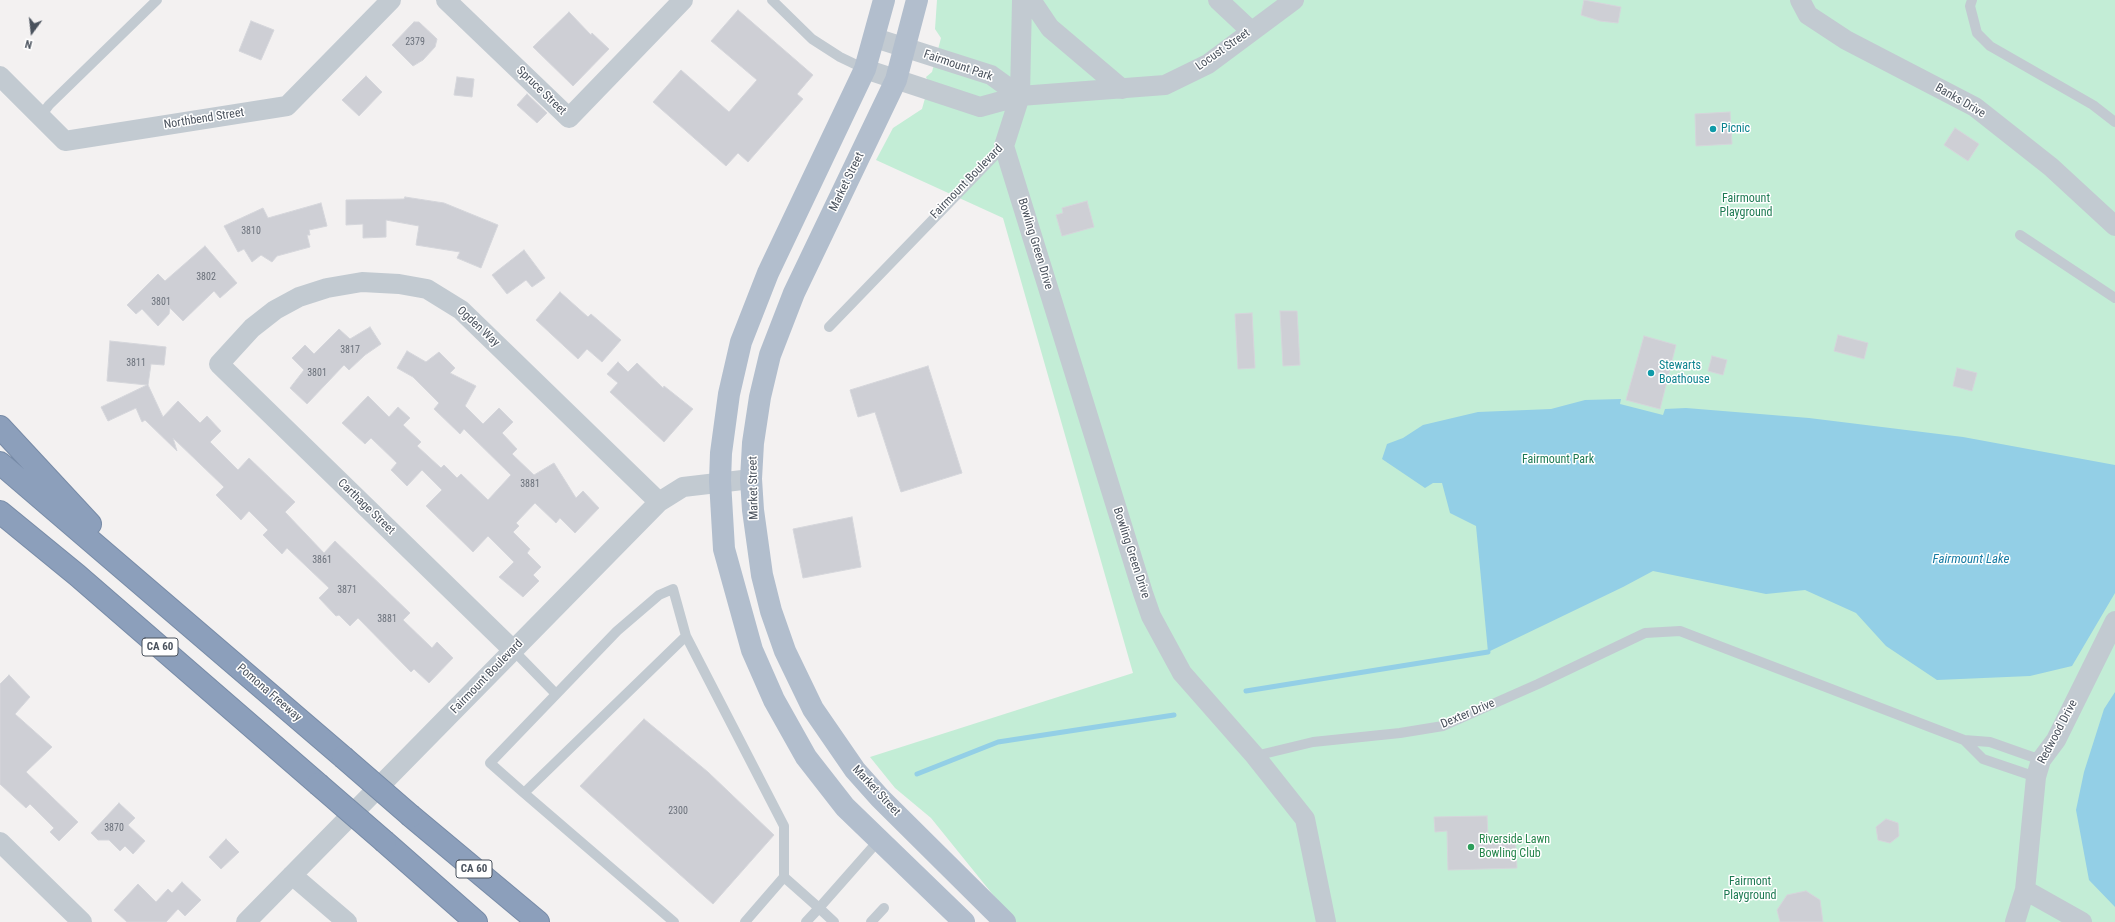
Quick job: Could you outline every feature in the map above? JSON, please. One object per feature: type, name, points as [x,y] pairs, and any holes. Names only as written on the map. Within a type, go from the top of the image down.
[{"type":"highway","points":[[0,427],[160,600]]},
{"type":"highway","name":"Pomona Freeway","points":[[0,463],[411,816],[538,922]]},
{"type":"highway","name":"CA 60","points":[[0,512],[77,575],[476,922]]},
{"type":"highway","points":[[0,523],[77,575]]},
{"type":"main road","points":[[884,0],[875,38],[865,69],[768,273],[747,325],[729,394],[721,453],[720,481],[724,549],[752,650],[774,700],[806,757],[845,807],[964,922]]},
{"type":"main road","name":"Market Street","points":[[917,0],[906,48],[896,80],[794,293],[778,332],[760,397],[753,443],[751,479],[757,545],[766,591],[785,651],[813,709],[842,754],[870,787],[1005,922]]},
{"type":"street","name":"Northbend Street","points":[[0,76],[64,141],[287,106],[391,0]]},
{"type":"street","name":"Spruce Street","points":[[446,0],[569,118],[683,0]]},
{"type":"street","name":"Fairmount Boulevard","points":[[1004,146],[1020,96],[1022,0]]},
{"type":"street","points":[[1031,0],[1050,28],[1122,89]]},
{"type":"street","points":[[1218,0],[1250,30]]},
{"type":"street","name":"Locust Street","points":[[1020,96],[1165,85],[1208,64],[1250,30],[1294,0]]},
{"type":"street","name":"Banks Drive","points":[[1786,0],[1804,7],[1846,40],[1975,107],[2051,167],[2115,226]]},
{"type":"street","name":"Fairmount Park","points":[[875,38],[991,74],[1020,96]]},
{"type":"street","points":[[865,69],[980,107],[1020,96]]},
{"type":"street","name":"Bowling Green Drive","points":[[1004,146],[1147,605],[1172,657],[1197,691],[1255,756],[1305,820],[1326,922]]},
{"type":"street","name":"Ogden Way","points":[[219,364],[252,328],[275,310],[298,297],[327,288],[362,282],[399,284],[426,289],[461,310],[659,502]]},
{"type":"street","name":"Carthage Street","points":[[219,364],[513,650]]},
{"type":"street","name":"Fairmount Boulevard","points":[[246,922],[659,502],[683,487],[720,481],[751,479]]},
{"type":"street","name":"Redwood Drive","points":[[2015,922],[2025,890],[2039,769],[2056,740],[2115,621]]},
{"type":"street","points":[[0,842],[82,922]]},
{"type":"street","points":[[292,876],[347,922]]},
{"type":"street","points":[[2025,890],[2082,922]]},
{"type":"lane","points":[[40,117],[49,105],[157,0]]},
{"type":"lane","points":[[772,0],[812,39],[840,57],[865,69]]},
{"type":"lane","points":[[1972,0],[1970,6],[1977,33],[1990,46],[2093,105],[2115,122]]},
{"type":"lane","name":"Fairmount Boulevard","points":[[829,327],[1004,146]]},
{"type":"lane","points":[[2020,235],[2105,289],[2115,298]]},
{"type":"lane","points":[[674,922],[490,763],[617,632],[658,595],[673,589],[686,636],[784,826],[784,877],[745,922]]},
{"type":"lane","name":"Dexter Drive","points":[[1255,756],[1313,742],[1400,733],[1443,726],[1538,684],[1645,633],[1680,631],[1964,740]]},
{"type":"lane","points":[[524,793],[686,636]]},
{"type":"lane","points":[[513,650],[556,694]]},
{"type":"lane","points":[[1964,740],[1983,759],[2039,769]]},
{"type":"lane","points":[[1964,740],[1990,742],[2039,769]]},
{"type":"lane","points":[[806,922],[879,840]]},
{"type":"lane","points":[[784,877],[834,922]]},
{"type":"lane","points":[[871,922],[884,908]]},
{"type":"green space","name":"Fairmount Park","points":[[937,0],[2115,0],[2115,922],[1015,922],[931,818],[895,788],[870,757],[1133,673],[1003,218],[876,160],[893,128],[922,109],[929,84],[926,77],[932,72],[941,38],[935,29]]},
{"type":"water","name":"Fairmount Lake","points":[[1621,399],[1620,404],[1663,415],[1665,409],[1686,408],[1809,418],[1963,437],[2115,465],[2115,593],[2072,666],[2030,676],[1937,680],[1886,646],[1856,613],[1805,590],[1766,594],[1653,571],[1488,652],[1476,526],[1450,513],[1442,483],[1433,483],[1425,488],[1382,459],[1387,444],[1403,438],[1423,425],[1478,412],[1551,409],[1585,400]]},
{"type":"water","points":[[2115,692],[2115,907],[2089,880],[2076,810],[2084,772],[2104,709]]},
{"type":"building","points":[[1584,0],[1621,7],[1618,23],[1600,21],[1581,15]]},
{"type":"building","points":[[738,10],[813,75],[797,94],[803,99],[748,162],[738,153],[726,166],[653,102],[681,70],[729,112],[757,80],[711,41]]},
{"type":"building","points":[[569,12],[591,35],[592,33],[609,49],[573,86],[533,47]]},
{"type":"building","points":[[251,21],[274,30],[261,60],[239,51]]},
{"type":"building","points":[[414,22],[419,22],[437,39],[435,47],[423,60],[413,66],[392,45]]},
{"type":"building","points":[[366,76],[382,92],[359,116],[342,100]]},
{"type":"building","points":[[457,77],[474,79],[472,97],[454,95]]},
{"type":"building","points":[[527,94],[547,113],[537,123],[517,105]]},
{"type":"building","name":"Picnic","points":[[1730,112],[1732,144],[1696,146],[1695,114]]},
{"type":"building","points":[[1955,128],[1979,144],[1968,161],[1944,145]]},
{"type":"building","points":[[405,197],[444,203],[498,225],[481,268],[457,258],[460,252],[416,245],[419,226],[386,220],[386,237],[363,238],[363,224],[346,225],[346,200],[404,199]]},
{"type":"building","points":[[1087,201],[1094,227],[1062,236],[1056,215],[1063,213],[1062,208]]},
{"type":"building","points":[[321,203],[327,226],[309,230],[310,235],[307,235],[310,247],[277,256],[272,262],[261,255],[252,262],[244,249],[238,252],[224,226],[263,208],[268,218]]},
{"type":"building","points":[[205,246],[237,283],[220,298],[214,291],[183,321],[170,308],[169,314],[158,326],[142,309],[136,314],[127,305],[158,274],[165,281]]},
{"type":"building","points":[[524,250],[545,278],[532,287],[526,280],[507,294],[492,275]]},
{"type":"building","points":[[560,292],[588,317],[591,314],[621,340],[602,362],[587,349],[578,359],[536,320]]},
{"type":"building","points":[[1280,311],[1297,311],[1300,365],[1283,366]]},
{"type":"building","points":[[1252,313],[1255,368],[1238,369],[1235,314]]},
{"type":"building","points":[[370,327],[381,344],[365,355],[349,370],[344,365],[307,404],[290,388],[304,370],[292,358],[305,345],[314,354],[339,329],[350,339]]},
{"type":"building","points":[[1838,335],[1868,343],[1864,359],[1834,351]]},
{"type":"building","name":"Stewarts Boathouse","points":[[1644,336],[1676,345],[1660,409],[1626,400]]},
{"type":"building","points":[[110,341],[166,347],[164,365],[151,364],[148,385],[163,417],[178,401],[200,423],[207,416],[221,431],[210,442],[238,470],[249,458],[295,502],[285,512],[324,553],[335,541],[410,613],[403,620],[432,648],[437,642],[453,658],[429,683],[414,669],[411,672],[358,618],[350,626],[339,615],[336,616],[319,598],[329,588],[287,548],[282,554],[263,535],[268,530],[249,511],[241,520],[216,495],[224,487],[173,438],[177,451],[145,420],[142,422],[136,408],[108,421],[101,407],[147,385],[107,381]]},
{"type":"building","points":[[407,351],[426,362],[439,352],[455,368],[450,373],[476,386],[465,406],[483,424],[499,408],[513,422],[502,433],[517,449],[512,454],[534,475],[554,463],[576,498],[583,491],[599,508],[575,533],[560,518],[556,523],[535,503],[516,523],[519,526],[513,532],[530,549],[527,553],[541,567],[533,575],[539,581],[523,597],[499,577],[514,562],[488,536],[473,552],[426,506],[442,490],[422,470],[407,486],[391,470],[397,463],[371,438],[365,444],[342,423],[368,396],[389,417],[398,407],[410,418],[403,425],[421,442],[417,446],[441,468],[444,465],[457,478],[461,474],[488,500],[511,475],[464,429],[460,434],[434,409],[439,403],[413,377],[397,368]]},
{"type":"building","points":[[1712,356],[1727,360],[1723,375],[1708,371]]},
{"type":"building","points":[[618,362],[628,372],[637,363],[663,388],[664,386],[693,409],[664,442],[610,392],[618,383],[607,374]]},
{"type":"building","points":[[928,366],[962,473],[901,492],[875,412],[858,417],[850,390]]},
{"type":"building","points":[[1957,368],[1977,373],[1972,391],[1953,386]]},
{"type":"building","points":[[852,517],[861,567],[803,578],[793,529]]},
{"type":"building","points":[[9,675],[30,697],[15,714],[52,747],[26,772],[78,822],[59,841],[50,832],[54,828],[30,804],[26,808],[0,784],[0,684]]},
{"type":"building","points":[[644,719],[708,772],[774,835],[713,904],[580,786]]},
{"type":"building","points":[[119,803],[135,818],[128,825],[145,841],[133,854],[125,846],[120,851],[109,840],[98,840],[91,833]]},
{"type":"building","points":[[1487,816],[1488,838],[1515,835],[1517,868],[1448,870],[1447,831],[1435,832],[1434,817]]},
{"type":"building","points":[[1886,819],[1898,823],[1899,836],[1890,843],[1878,840],[1876,827]]},
{"type":"building","points":[[226,839],[239,852],[221,869],[209,857]]},
{"type":"building","points":[[182,882],[201,900],[185,916],[178,909],[166,922],[127,922],[114,910],[138,884],[156,902],[168,889],[172,893]]},
{"type":"building","points":[[1806,891],[1820,900],[1823,922],[1780,922],[1777,910],[1787,895]]},
{"type":"waterway","points":[[1246,691],[1488,652]]},
{"type":"waterway","points":[[917,774],[998,742],[1174,715]]},
{"type":"place","name":"Picnic","points":[[1713,129]]},
{"type":"place","name":"Stewarts Boathouse","points":[[1651,373]]},
{"type":"place","name":"Riverside Lawn Bowling Club","points":[[1471,847]]},
{"type":"park label","name":"Fairmount Playground","points":[[1746,206]]},
{"type":"park label","name":"Fairmont Playground","points":[[1750,889]]}]
